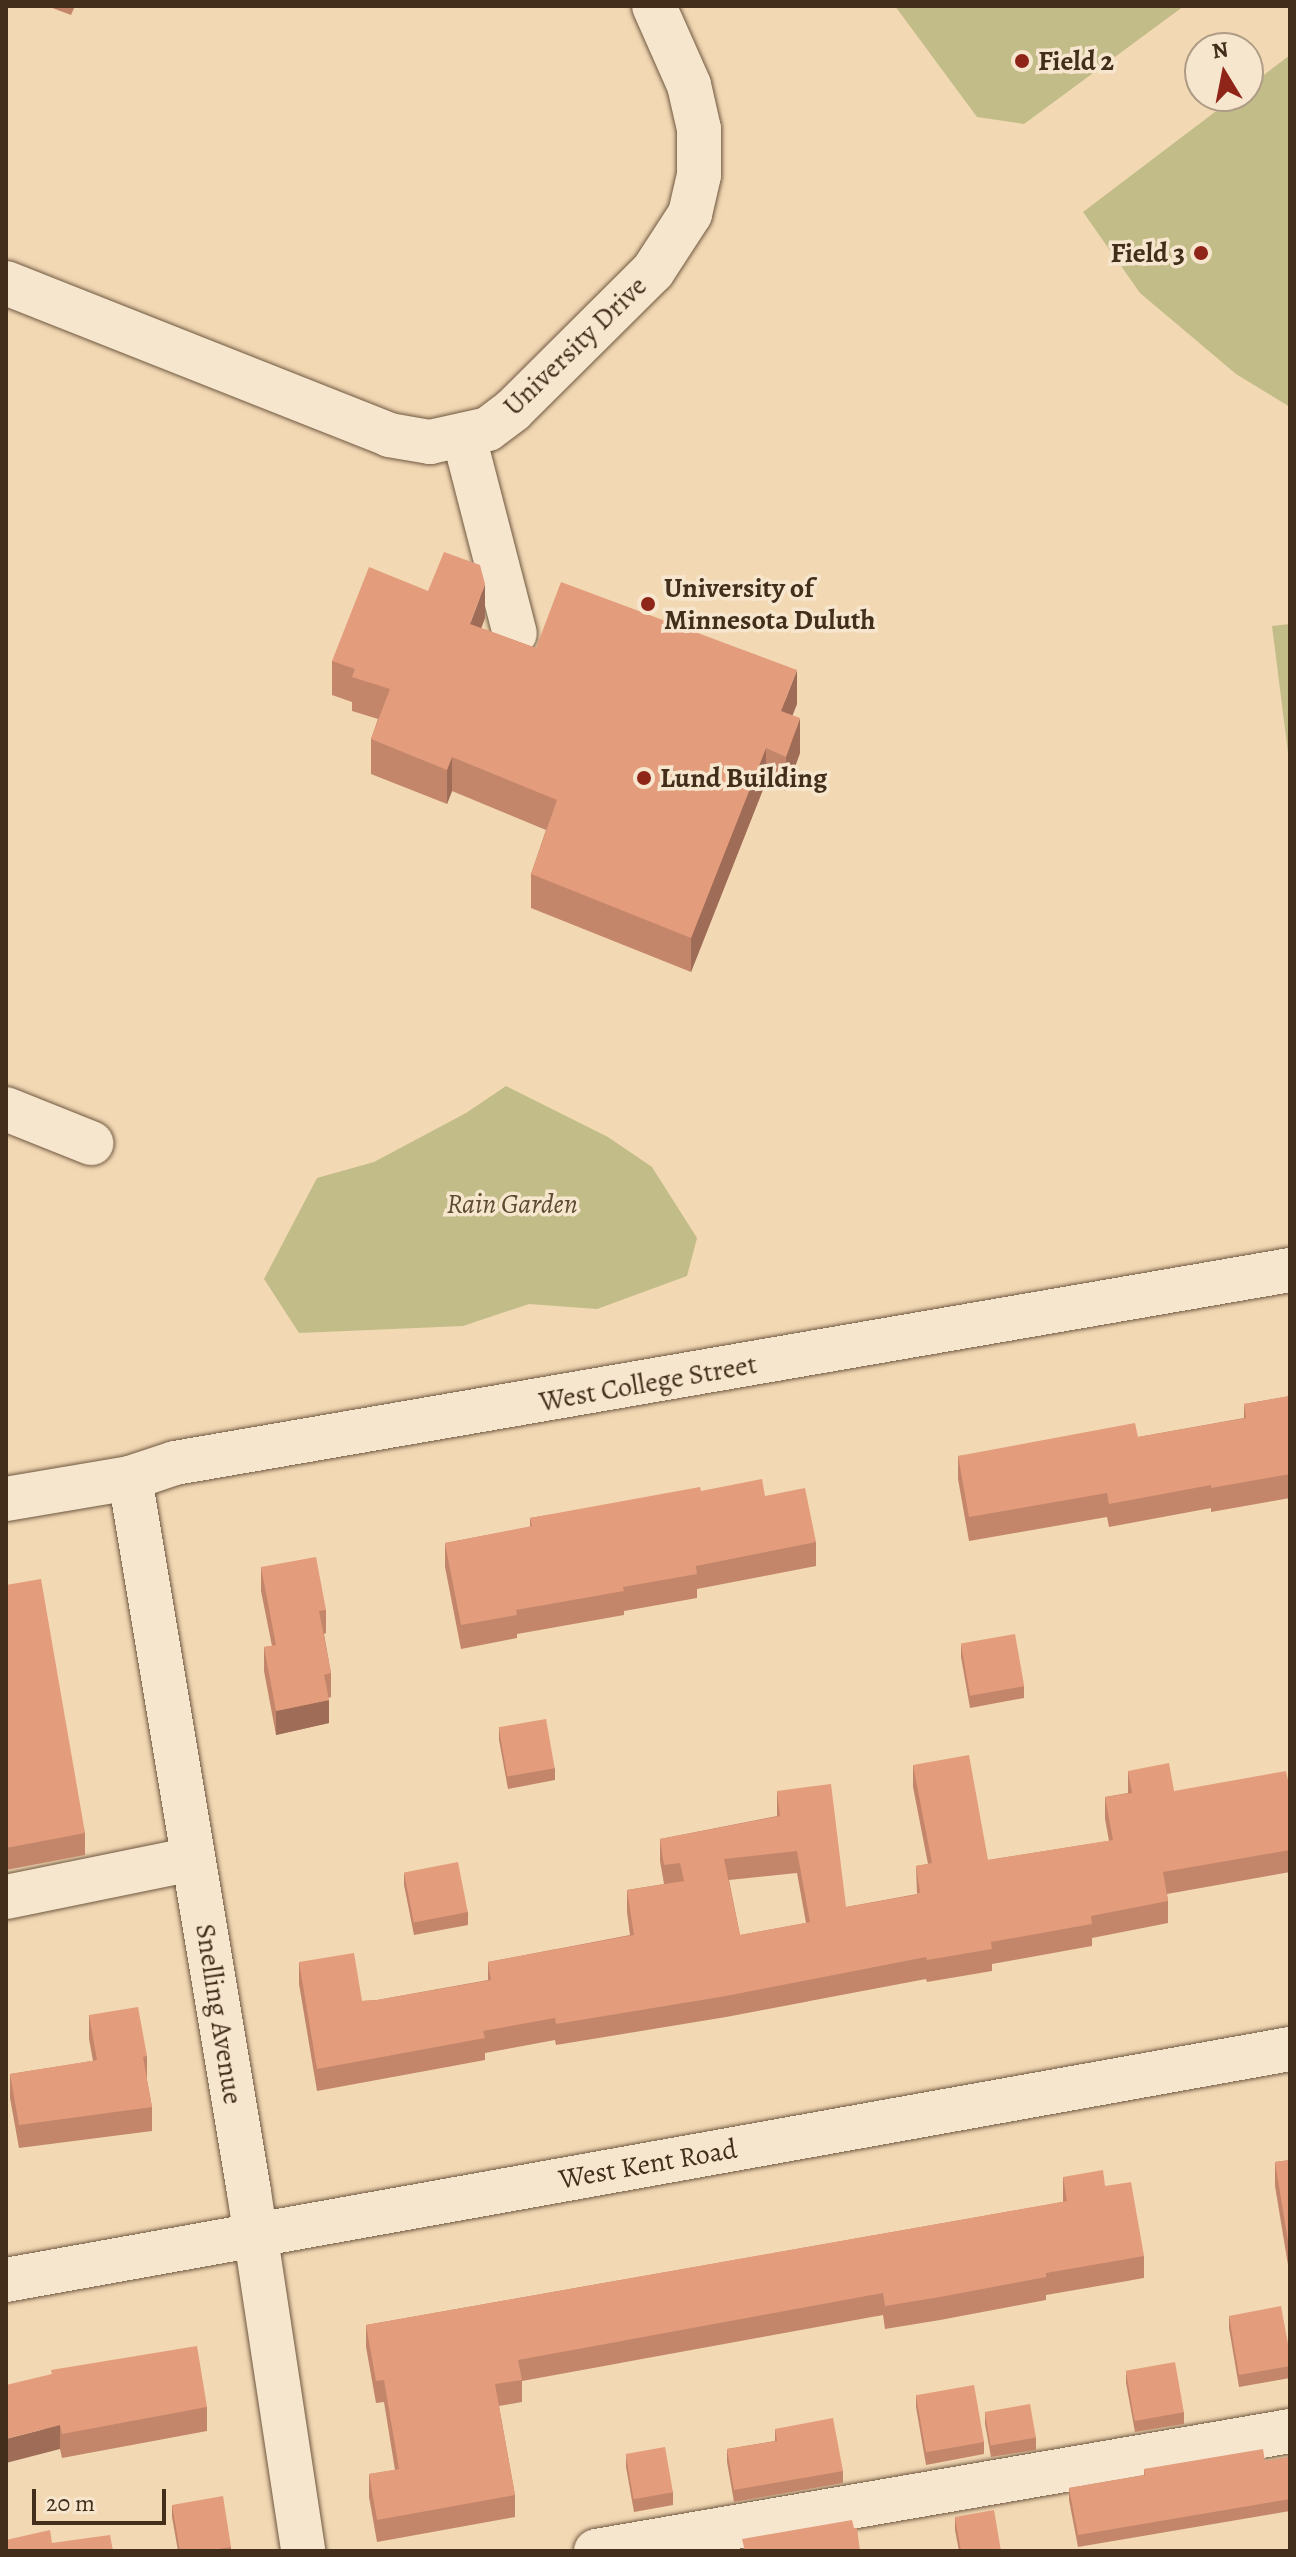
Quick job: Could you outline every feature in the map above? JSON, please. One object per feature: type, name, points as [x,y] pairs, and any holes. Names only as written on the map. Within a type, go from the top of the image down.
[{"type":"street","name":"University Drive","points":[[6,283],[389,435],[430,442],[464,437],[488,429],[513,410],[653,271],[690,214],[699,175],[699,129],[689,85],[654,6]]},
{"type":"street","points":[[464,437],[515,634]]},
{"type":"street","points":[[6,1109],[91,1143]]},
{"type":"street","name":"West College Street","points":[[6,1499],[130,1478],[175,1463],[1290,1270]]},
{"type":"street","name":"Snelling Avenue","points":[[130,1478],[255,2234],[303,2551]]},
{"type":"street","points":[[6,1897],[193,1859]]},
{"type":"street","name":"West Kent Road","points":[[6,2280],[1290,2049]]},
{"type":"street","points":[[596,2551],[1290,2431]]},
{"type":"green space","name":"Field 2","points":[[895,6],[1184,6],[1024,124],[977,117]]},
{"type":"green space","name":"Field 3","points":[[1290,55],[1290,407],[1236,374],[1140,293],[1083,212],[1215,112],[1264,112],[1264,75]]},
{"type":"green space","points":[[1290,624],[1290,768],[1272,626]]},
{"type":"green space","name":"Rain Garden","points":[[506,1086],[608,1137],[652,1167],[697,1238],[687,1276],[597,1309],[529,1304],[463,1326],[299,1333],[264,1279],[317,1178],[374,1162],[466,1113]]},
{"type":"building","name":"Lund Building","points":[[444,552],[480,565],[485,584],[470,624],[536,648],[561,582],[797,670],[781,711],[800,718],[786,757],[766,748],[691,938],[531,874],[557,800],[452,757],[447,770],[371,739],[390,689],[352,677],[355,669],[332,661],[369,567],[428,591]]},
{"type":"building","points":[[1290,1396],[1290,1474],[1109,1504],[1107,1493],[969,1517],[958,1456],[1135,1423],[1138,1437],[1246,1418],[1244,1404]]},
{"type":"building","points":[[762,1479],[765,1496],[805,1488],[816,1542],[696,1566],[697,1574],[623,1587],[624,1591],[516,1610],[517,1615],[461,1625],[445,1543],[532,1526],[530,1518]]},
{"type":"building","points":[[316,1557],[326,1610],[319,1611],[331,1673],[324,1675],[329,1700],[276,1711],[264,1647],[276,1645],[261,1567]]},
{"type":"building","points":[[41,1579],[85,1833],[6,1848],[6,1585]]},
{"type":"building","points":[[1015,1634],[1024,1686],[970,1696],[961,1644]]},
{"type":"building","points":[[546,1719],[555,1768],[507,1777],[499,1727]]},
{"type":"building","points":[[969,1755],[988,1860],[1113,1840],[1105,1797],[1132,1793],[1128,1771],[1169,1763],[1174,1791],[1286,1771],[1290,1789],[1290,1850],[1163,1872],[1168,1901],[1091,1916],[1092,1924],[991,1942],[992,1949],[927,1960],[926,1957],[726,1996],[556,2024],[555,2018],[483,2031],[485,2038],[317,2069],[299,1962],[354,1953],[362,2001],[377,2000],[491,1980],[488,1962],[634,1935],[627,1890],[684,1881],[680,1863],[664,1865],[660,1839],[780,1816],[777,1791],[831,1784],[846,1907],[915,1895],[920,1892],[916,1866],[932,1863],[913,1765]],"holes":[[[797,1851],[810,1922],[740,1935],[724,1859]]]},
{"type":"building","points":[[458,1862],[468,1912],[414,1923],[404,1872]]},
{"type":"building","points":[[138,2007],[152,2107],[19,2125],[10,2074],[97,2060],[89,2015]]},
{"type":"building","points":[[1290,2160],[1290,2247],[1289,2248],[1275,2162]]},
{"type":"building","points":[[1103,2170],[1105,2186],[1131,2182],[1144,2256],[1046,2273],[1046,2277],[940,2297],[885,2306],[883,2293],[518,2360],[522,2380],[495,2384],[515,2495],[377,2520],[369,2474],[399,2469],[384,2380],[376,2381],[366,2325],[1067,2201],[1063,2177]]},
{"type":"building","points":[[1281,2306],[1290,2366],[1239,2375],[1229,2316]]},
{"type":"building","points":[[197,2346],[207,2407],[62,2434],[60,2425],[6,2439],[6,2385],[52,2374],[51,2370]]},
{"type":"building","points":[[1175,2362],[1184,2412],[1135,2421],[1126,2371]]},
{"type":"building","points":[[974,2385],[984,2442],[926,2452],[916,2395]]},
{"type":"building","points":[[1030,2404],[1036,2437],[991,2445],[985,2412]]},
{"type":"building","points":[[833,2418],[843,2471],[734,2490],[727,2449],[777,2441],[775,2429]]},
{"type":"building","points":[[665,2447],[673,2492],[634,2499],[626,2454]]},
{"type":"building","points":[[1263,2449],[1265,2461],[1290,2457],[1290,2499],[1078,2535],[1069,2488],[1145,2475],[1144,2469]]},
{"type":"building","points":[[223,2496],[231,2547],[180,2551],[172,2505]]},
{"type":"building","points":[[994,2510],[1001,2551],[961,2551],[955,2517]]},
{"type":"building","points":[[852,2520],[854,2528],[857,2528],[860,2551],[745,2551],[742,2539]]},
{"type":"building","points":[[50,2530],[52,2543],[110,2535],[113,2551],[6,2551],[6,2540]]},
{"type":"place","name":"Field 2","points":[[1022,61]]},
{"type":"place","name":"Field 3","points":[[1201,253]]},
{"type":"place","name":"University of Minnesota Duluth","points":[[648,604]]},
{"type":"place","name":"Lund Building","points":[[644,778]]}]
